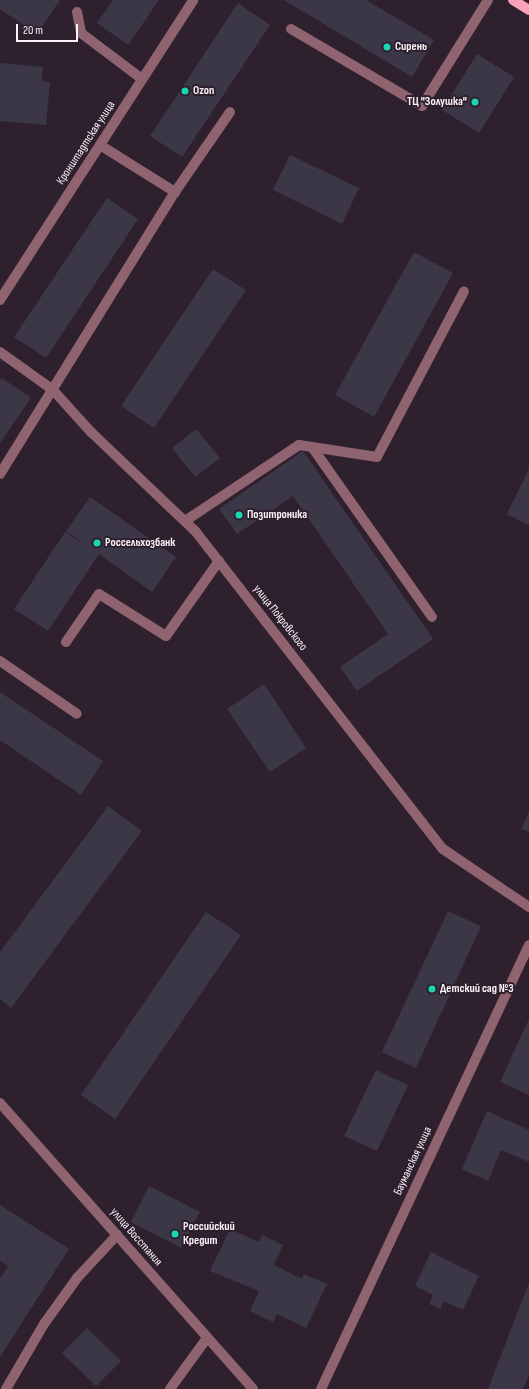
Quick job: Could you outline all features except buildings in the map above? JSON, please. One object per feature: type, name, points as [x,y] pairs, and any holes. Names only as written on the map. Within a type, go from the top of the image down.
[{"type":"main road","points":[[513,0],[529,10]]},
{"type":"street","name":"Кронштадтская улица","points":[[0,300],[193,0]]},
{"type":"street","points":[[291,29],[422,106],[488,0]]},
{"type":"street","points":[[77,12],[81,33],[142,79]]},
{"type":"street","points":[[0,474],[175,192],[230,112]]},
{"type":"street","points":[[100,145],[175,192]]},
{"type":"street","points":[[185,521],[299,445],[377,456],[464,291]]},
{"type":"street","name":"улица Покровского","points":[[0,352],[52,390],[185,521],[219,561],[443,849],[529,907]]},
{"type":"street","points":[[312,446],[432,617]]},
{"type":"street","points":[[66,642],[99,594],[166,636],[219,561]]},
{"type":"street","points":[[0,661],[77,714]]},
{"type":"street","name":"Бауманская улица","points":[[321,1389],[529,945]]},
{"type":"street","name":"улица Восстания","points":[[0,1103],[253,1389]]},
{"type":"street","points":[[6,1389],[44,1324],[72,1285],[117,1235]]},
{"type":"street","points":[[170,1389],[207,1338]]},
{"type":"place","name":"Сирень","points":[[387,47]]},
{"type":"place","name":"Ozon","points":[[185,91]]},
{"type":"place","name":"ТЦ \"Золушка\"","points":[[475,102]]},
{"type":"place","name":"Позитроника","points":[[239,515]]},
{"type":"place","name":"Россельхозбанк","points":[[97,543]]},
{"type":"place","name":"Детский сад №3","points":[[432,989]]},
{"type":"place","name":"Российский Кредит","points":[[175,1234]]}]
